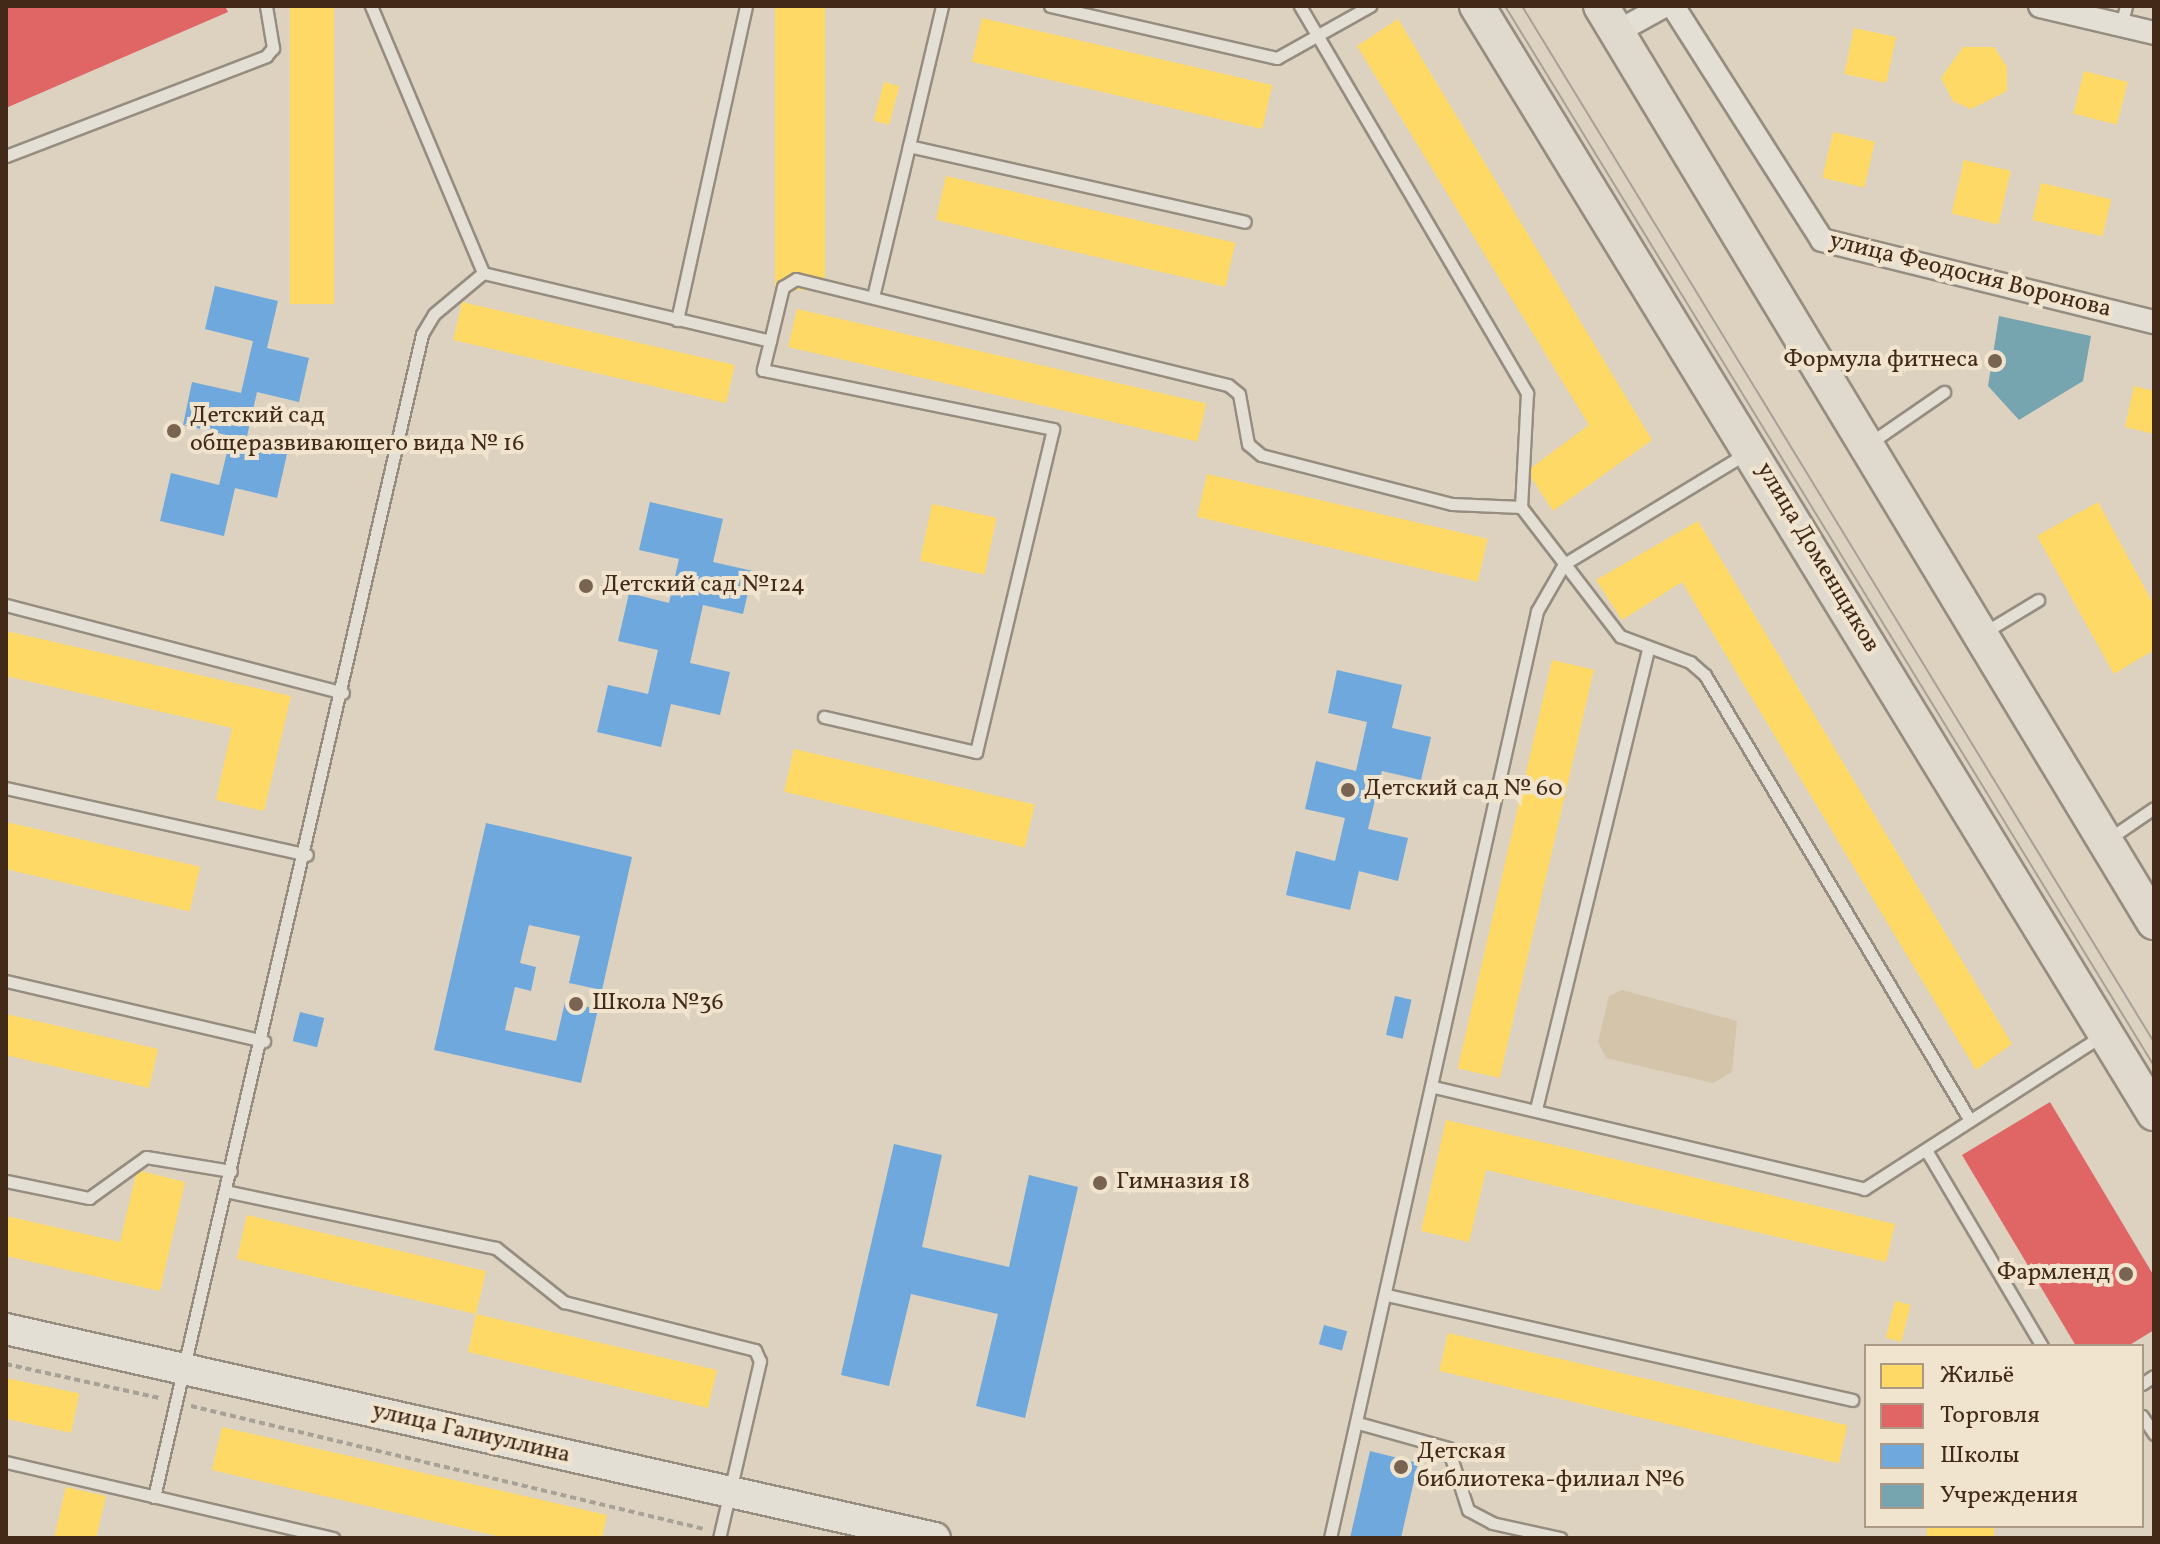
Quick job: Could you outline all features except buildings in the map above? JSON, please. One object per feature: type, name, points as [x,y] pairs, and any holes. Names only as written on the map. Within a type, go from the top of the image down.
[{"type":"main road","name":"улица Доменщиков","points":[[1477,6],[2154,1113]]},
{"type":"main road","points":[[1609,19],[2154,922]]},
{"type":"street","points":[[1609,19],[1664,6]]},
{"type":"street","name":"улица Феодосия Воронова","points":[[1673,6],[1822,240],[2154,322]]},
{"type":"street","points":[[2040,6],[2123,15],[2154,33]]},
{"type":"street","name":"улица Галиуллина","points":[[6,1329],[935,1538]]},
{"type":"lane","points":[[6,156],[266,56],[273,48],[266,6]]},
{"type":"lane","points":[[371,6],[483,273]]},
{"type":"lane","points":[[677,320],[746,6]]},
{"type":"lane","points":[[873,297],[942,6]]},
{"type":"lane","points":[[1050,6],[1277,58],[1370,6]]},
{"type":"lane","points":[[1300,6],[1527,393],[1521,507],[1620,636],[1648,650],[1690,662],[1705,675],[1968,1117]]},
{"type":"lane","points":[[909,146],[1245,222]]},
{"type":"lane","points":[[483,273],[770,341]]},
{"type":"lane","points":[[154,1497],[188,1370],[225,1191],[264,1041],[425,326],[483,273]]},
{"type":"lane","points":[[824,717],[976,752],[1053,429],[763,370],[788,280],[873,297],[1228,385],[1239,394],[1248,444],[1261,455],[1452,504],[1521,507]]},
{"type":"lane","points":[[1866,446],[1944,392]]},
{"type":"lane","points":[[1330,1538],[1434,1087],[1537,611],[1564,564],[1751,450]]},
{"type":"lane","points":[[1981,634],[2038,600]]},
{"type":"lane","points":[[6,605],[343,693]]},
{"type":"lane","points":[[1536,1109],[1648,650]]},
{"type":"lane","points":[[6,788],[307,855]]},
{"type":"lane","points":[[2105,842],[2154,808]]},
{"type":"lane","points":[[6,981],[264,1041]]},
{"type":"lane","points":[[1434,1087],[1857,1188],[1878,1184],[1968,1117],[2105,1033]]},
{"type":"lane","points":[[1926,1150],[2041,1344]]},
{"type":"lane","points":[[6,1181],[89,1198],[146,1157],[231,1171]]},
{"type":"lane","points":[[225,1191],[496,1248],[564,1302],[755,1350],[760,1361],[719,1535]]},
{"type":"lane","points":[[1387,1295],[1852,1400]]},
{"type":"lane","points":[[1358,1423],[1448,1448],[1468,1510],[1492,1523],[1560,1538]]},
{"type":"lane","points":[[6,1462],[333,1538]]},
{"type":"path","points":[[6,1364],[719,1535]]},
{"type":"shaded area","points":[[1622,990],[1737,1021],[1732,1072],[1713,1083],[1606,1058],[1598,1042],[1609,996]]},
{"type":"tram line","points":[[1505,6],[2154,1066]]},
{"type":"tram line","points":[[1522,6],[2154,1042]]},
{"type":"place","name":"Формула фитнеса","points":[[1995,361]]},
{"type":"place","name":"Детский сад общеразвивающего вида № 16","points":[[174,431]]},
{"type":"place","name":"Детский сад №124","points":[[586,586]]},
{"type":"place","name":"Детский сад № 60","points":[[1348,790]]},
{"type":"place","name":"Школа №36","points":[[576,1004]]},
{"type":"place","name":"Гимназия 18","points":[[1100,1183]]},
{"type":"place","name":"Фармленд","points":[[2126,1274]]},
{"type":"place","name":"Детская библиотека-филиал №6","points":[[1401,1467]]}]
